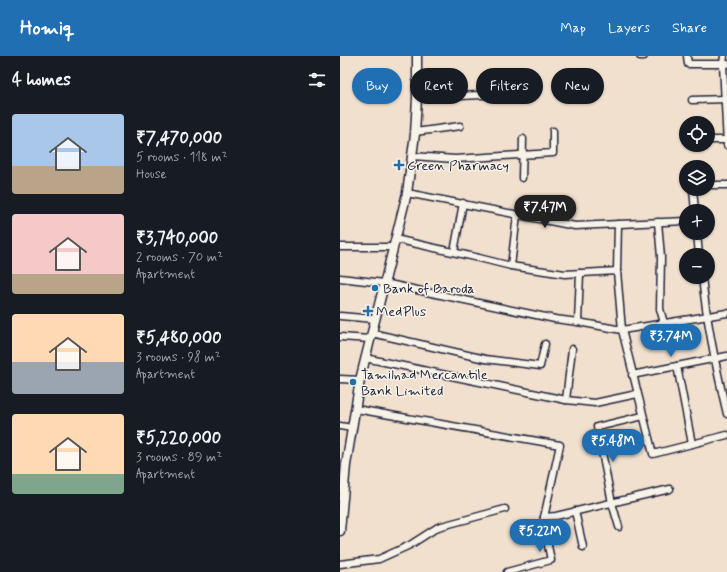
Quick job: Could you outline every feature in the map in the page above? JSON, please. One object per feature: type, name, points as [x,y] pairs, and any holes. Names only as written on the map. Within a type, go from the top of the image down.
[{"type":"main road","points":[[417,56],[417,68]]},
{"type":"main road","points":[[340,529],[343,465],[356,409],[365,358],[407,193],[415,132],[417,104]]},
{"type":"street","points":[[687,56],[688,64],[725,64]]},
{"type":"street","points":[[715,140],[727,141],[724,56]]},
{"type":"street","points":[[692,100],[726,99]]},
{"type":"street","points":[[415,132],[460,126]]},
{"type":"street","points":[[412,156],[455,159],[553,153],[553,131]]},
{"type":"street","points":[[522,178],[523,139]]},
{"type":"street","points":[[715,185],[727,185]]},
{"type":"street","points":[[407,193],[575,226],[679,221]]},
{"type":"street","points":[[454,252],[463,204]]},
{"type":"street","points":[[511,266],[517,215]]},
{"type":"street","points":[[658,222],[661,256],[660,309],[664,323]]},
{"type":"street","points":[[618,224],[617,271],[622,330],[632,375],[653,454],[727,435]]},
{"type":"street","points":[[340,247],[394,243],[454,252],[511,266],[565,274],[617,271]]},
{"type":"street","points":[[578,322],[580,273]]},
{"type":"street","points":[[340,278],[384,283],[555,319],[622,330],[727,313]]},
{"type":"street","points":[[703,284],[706,317],[727,414]]},
{"type":"street","points":[[340,316],[375,319]]},
{"type":"street","points":[[340,337],[371,336],[485,359],[540,366],[545,344]]},
{"type":"street","points":[[566,400],[572,349]]},
{"type":"street","points":[[632,375],[727,356]]},
{"type":"street","points":[[365,358],[566,400],[595,404],[637,394]]},
{"type":"street","points":[[677,366],[692,444]]},
{"type":"street","points":[[340,379],[360,380]]},
{"type":"street","points":[[356,409],[560,445],[543,522],[551,560],[507,572]]},
{"type":"street","points":[[620,527],[612,503],[597,427],[643,416]]},
{"type":"street","points":[[340,426],[352,428]]},
{"type":"street","points":[[544,517],[556,516],[670,489]]},
{"type":"street","points":[[340,564],[379,559],[410,545],[438,527],[506,509]]},
{"type":"street","points":[[575,511],[583,548]]},
{"type":"place","name":"Green Pharmacy","points":[[399,165]]},
{"type":"place","name":"Bank of Baroda","points":[[375,288]]},
{"type":"place","name":"MedPlus","points":[[368,311]]},
{"type":"place","name":"Tamilnad Mercantile Bank Limited","points":[[353,382]]}]
